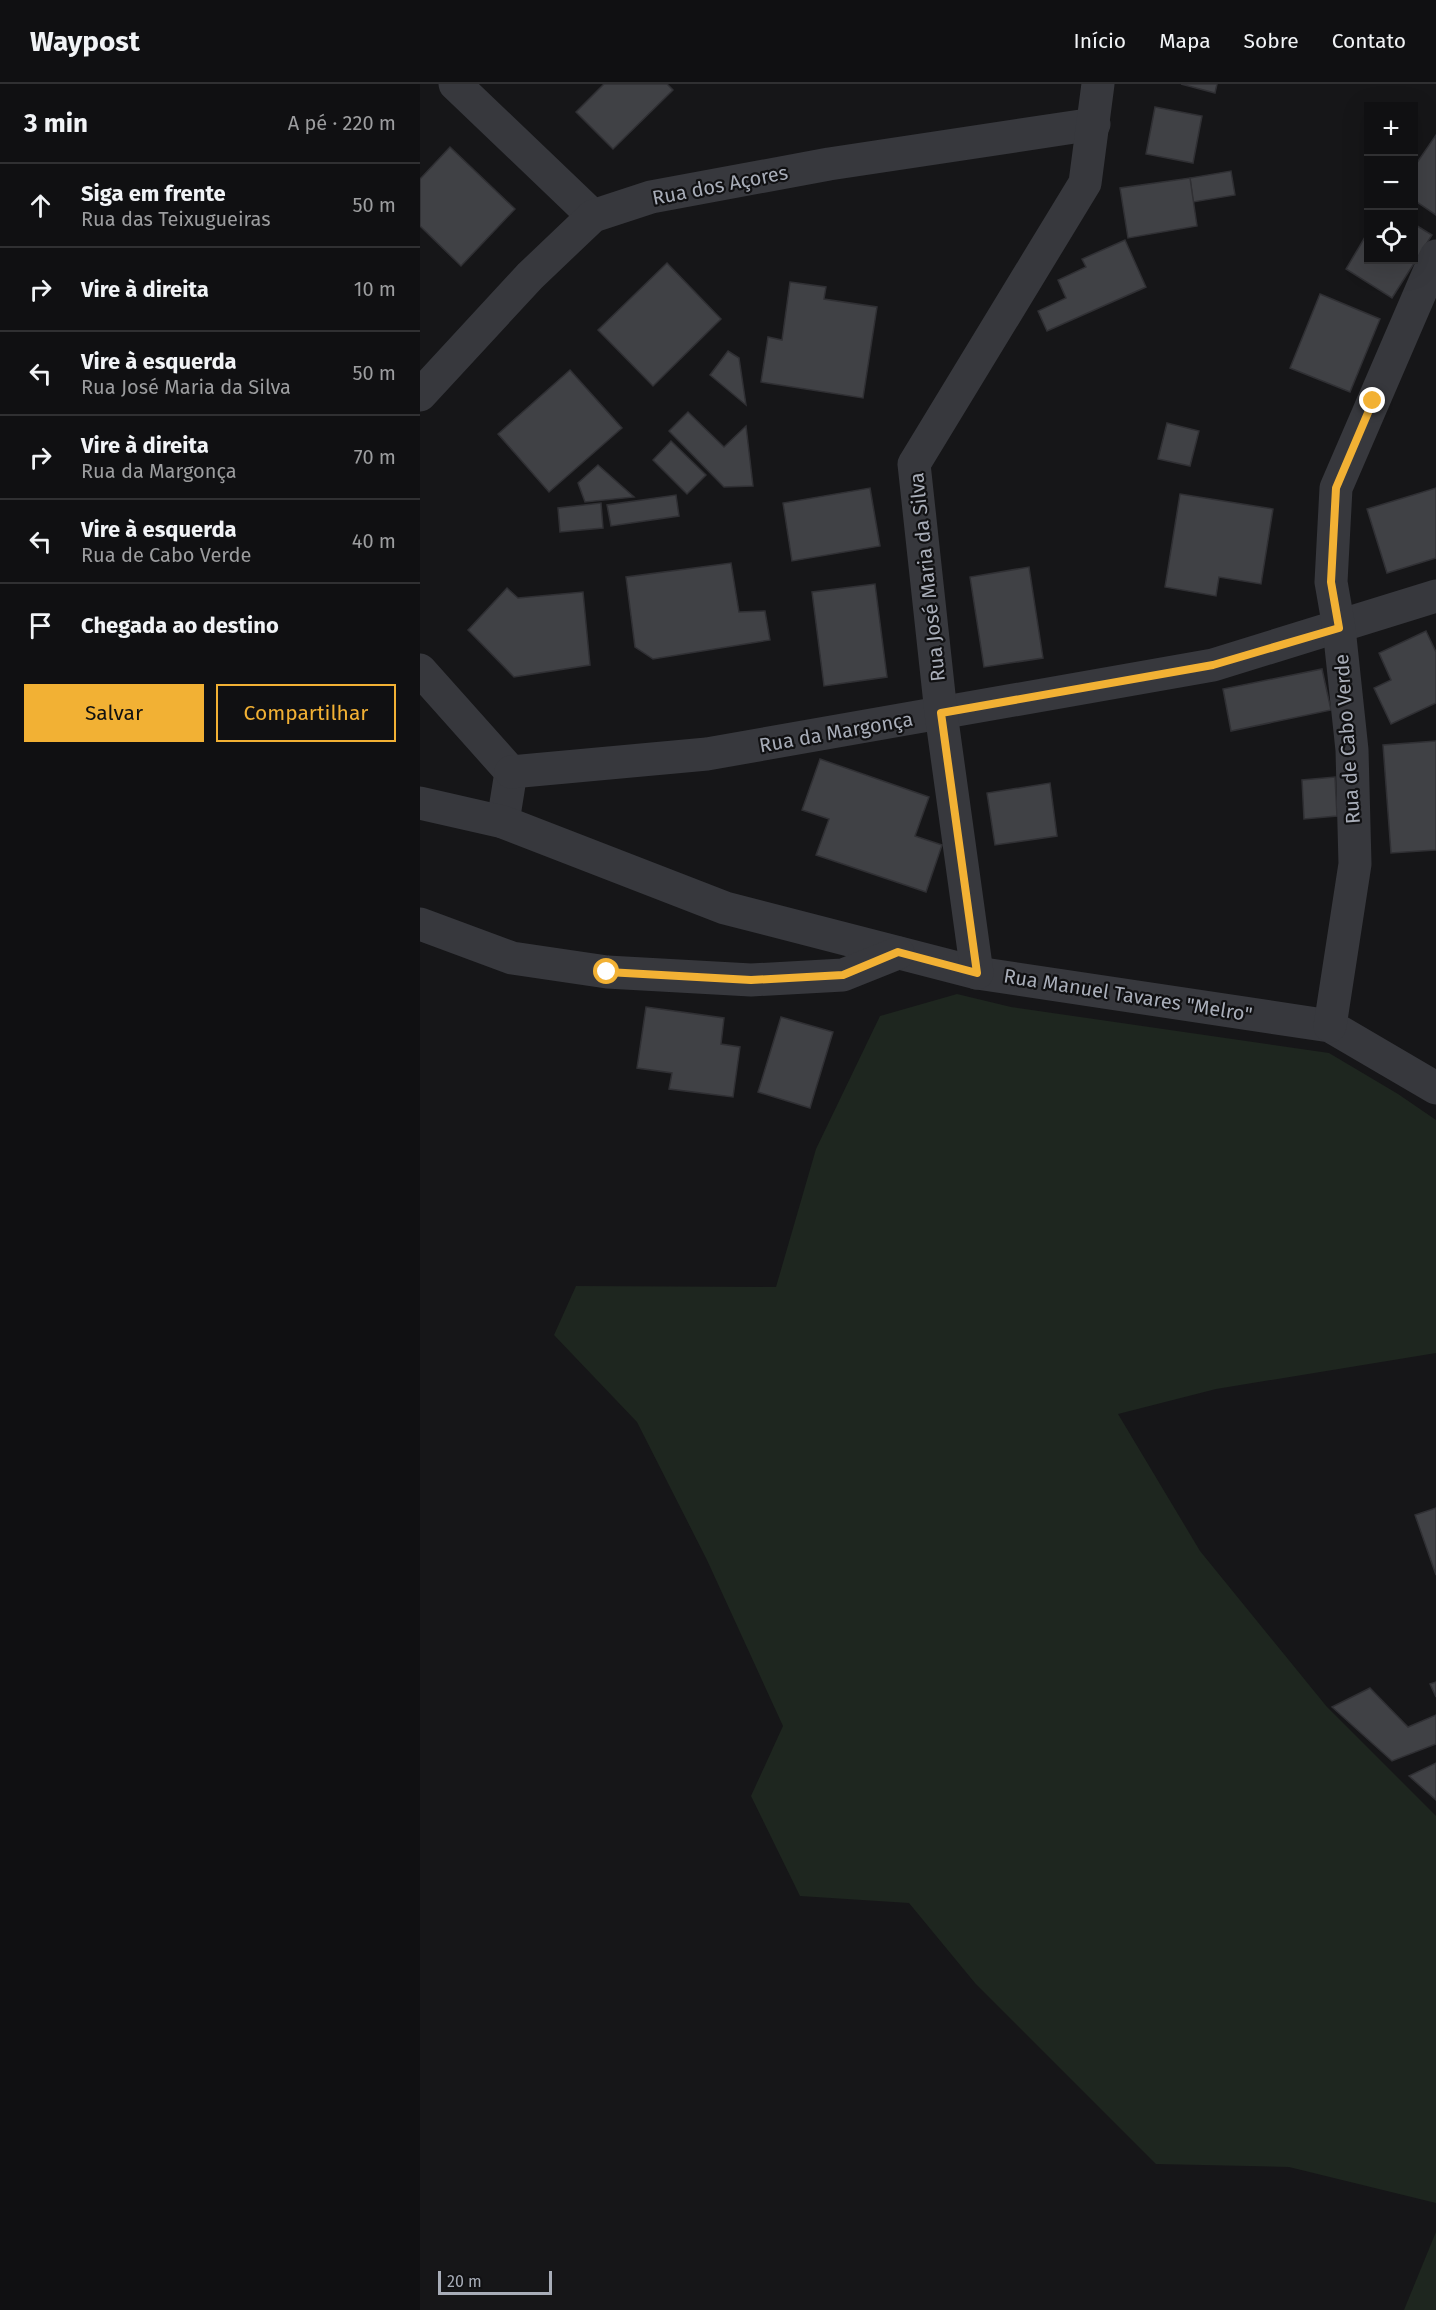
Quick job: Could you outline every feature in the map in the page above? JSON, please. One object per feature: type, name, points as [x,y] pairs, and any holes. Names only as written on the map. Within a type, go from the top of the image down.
[{"type":"street","points":[[455,84],[593,216]]},
{"type":"street","name":"Rua José Maria da Silva","points":[[977,973],[941,713],[914,464],[1085,183],[1098,84]]},
{"type":"street","name":"Rua dos Açores","points":[[420,395],[530,276],[593,216],[651,197],[829,164],[1094,124]]},
{"type":"street","name":"Rua de Cabo Verde","points":[[1329,1026],[1355,864],[1352,750],[1339,628],[1331,582],[1336,488],[1436,256]]},
{"type":"street","name":"Rua da Margonça","points":[[511,772],[707,754],[1213,665],[1339,628],[1436,596]]},
{"type":"street","points":[[420,670],[511,772],[503,822]]},
{"type":"street","name":"Rua Manuel Tavares \"Melro\"","points":[[420,803],[503,822],[725,908],[977,973],[1329,1026],[1436,1088]]},
{"type":"street","points":[[420,924],[512,958],[607,972],[751,980],[843,975],[898,952]]},
{"type":"shaded area","points":[[957,994],[1011,1007],[1329,1053],[1398,1094],[1436,1120],[1436,1353],[1216,1389],[1118,1414],[1200,1551],[1327,1707],[1436,1816],[1436,2203],[1289,2167],[1156,2164],[975,1983],[909,1903],[800,1896],[751,1796],[783,1726],[707,1560],[637,1422],[554,1335],[576,1286],[776,1287],[816,1149],[880,1016]]},
{"type":"shaded area","points":[[1436,2232],[1436,2310],[1404,2310]]},
{"type":"building","points":[[604,84],[667,84],[673,90],[613,149],[576,112]]},
{"type":"building","points":[[1181,84],[1217,84],[1215,93]]},
{"type":"building","points":[[1155,107],[1202,116],[1193,163],[1146,154]]},
{"type":"building","points":[[1436,135],[1436,215],[1418,203],[1418,161]]},
{"type":"building","points":[[450,147],[515,209],[461,266],[420,226],[420,179]]},
{"type":"building","points":[[1231,171],[1235,195],[1193,202],[1190,178]]},
{"type":"building","points":[[1190,178],[1197,226],[1128,238],[1120,188]]},
{"type":"building","points":[[1418,226],[1432,235],[1418,257]]},
{"type":"building","points":[[1364,239],[1364,264],[1414,264],[1392,298],[1346,269]]},
{"type":"building","points":[[1125,240],[1146,287],[1047,331],[1038,311],[1066,298],[1058,280],[1086,267],[1082,259]]},
{"type":"building","points":[[667,263],[721,319],[653,386],[598,330]]},
{"type":"building","points":[[790,282],[826,287],[824,299],[877,307],[863,398],[761,382],[768,337],[782,340]]},
{"type":"building","points":[[1320,294],[1380,319],[1350,392],[1290,368]]},
{"type":"building","points":[[728,351],[739,358],[746,405],[710,375]]},
{"type":"building","points":[[570,370],[622,428],[549,492],[498,434]]},
{"type":"building","points":[[688,412],[724,447],[746,426],[753,486],[724,487],[669,431]]},
{"type":"building","points":[[1167,423],[1199,431],[1190,466],[1158,459]]},
{"type":"building","points":[[671,441],[706,475],[687,494],[653,460]]},
{"type":"building","points":[[598,465],[634,497],[585,502],[578,483]]},
{"type":"building","points":[[870,488],[880,546],[792,561],[783,503]]},
{"type":"building","points":[[1436,488],[1436,558],[1387,573],[1367,509]]},
{"type":"building","points":[[1180,494],[1273,509],[1261,584],[1219,577],[1216,596],[1165,587]]},
{"type":"building","points":[[676,495],[679,516],[611,526],[607,505]]},
{"type":"building","points":[[601,503],[603,528],[560,532],[558,508]]},
{"type":"building","points":[[731,563],[739,612],[765,611],[770,640],[653,659],[635,647],[626,577]]},
{"type":"building","points":[[1029,567],[1043,658],[984,667],[970,577]]},
{"type":"building","points":[[875,584],[887,677],[824,686],[812,592]]},
{"type":"building","points":[[507,588],[518,598],[583,592],[590,665],[514,677],[468,630]]},
{"type":"building","points":[[1426,631],[1436,652],[1436,703],[1391,724],[1374,688],[1391,680],[1379,653]]},
{"type":"building","points":[[1322,669],[1331,710],[1231,731],[1223,689]]},
{"type":"building","points":[[1436,741],[1436,850],[1391,853],[1383,745]]},
{"type":"building","points":[[820,759],[929,797],[915,836],[942,845],[926,892],[816,855],[829,819],[802,810]]},
{"type":"building","points":[[1335,777],[1337,816],[1304,819],[1302,780]]},
{"type":"building","points":[[1050,783],[1057,836],[995,845],[987,793]]},
{"type":"building","points":[[646,1007],[724,1018],[721,1044],[740,1047],[733,1097],[669,1089],[672,1073],[637,1068]]},
{"type":"building","points":[[781,1017],[833,1032],[810,1108],[758,1092]]},
{"type":"building","points":[[1436,1508],[1436,1575],[1415,1515]]},
{"type":"building","points":[[1436,1682],[1436,1697],[1430,1684]]},
{"type":"building","points":[[1370,1688],[1408,1727],[1436,1715],[1436,1744],[1392,1761],[1332,1707]]},
{"type":"building","points":[[1436,1763],[1436,1800],[1409,1776]]},
{"type":"route","points":[[607,972],[751,980],[843,975],[898,952],[977,973],[941,713],[1213,665],[1339,628],[1331,582],[1336,488],[1373,401]]}]
